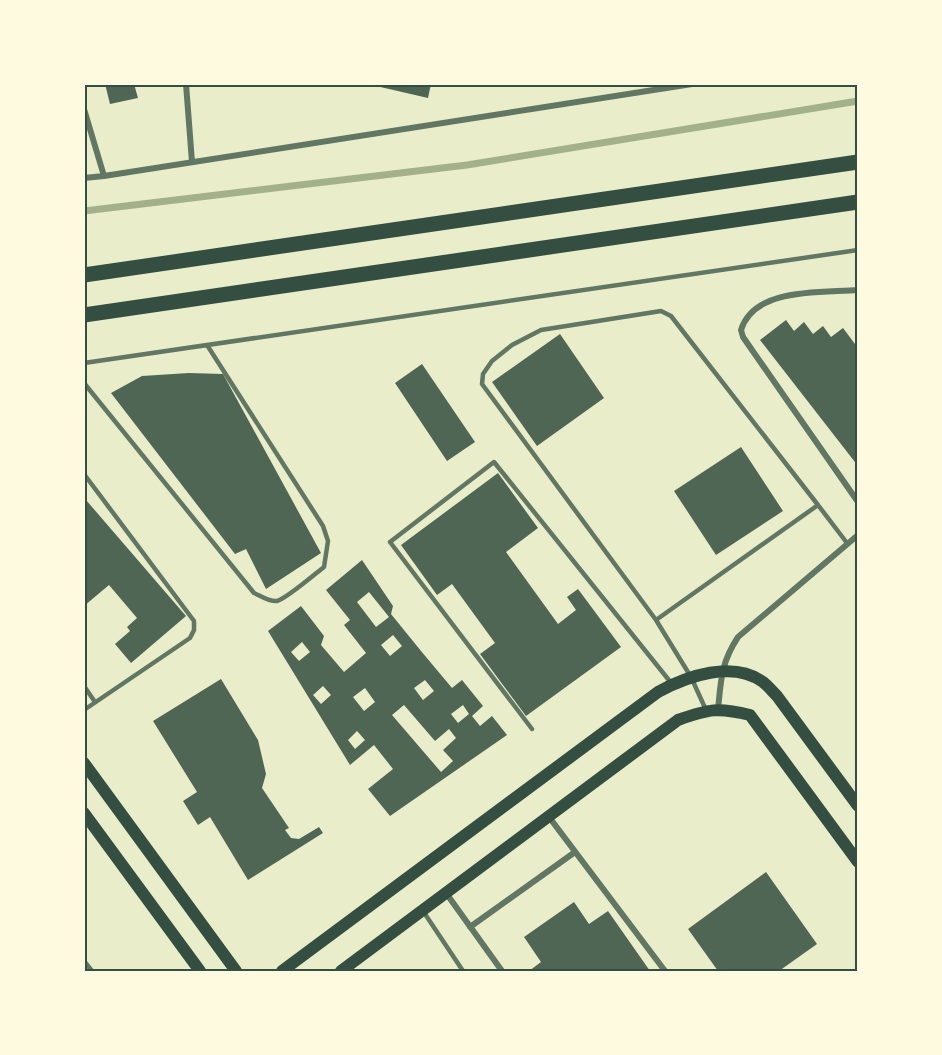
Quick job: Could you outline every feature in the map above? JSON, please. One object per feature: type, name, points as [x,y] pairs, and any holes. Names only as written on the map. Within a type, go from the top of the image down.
[{"type":"main road","points":[[84,276],[858,162]]},
{"type":"main road","points":[[84,315],[858,202]]},
{"type":"main road","points":[[282,971],[638,706],[672,684],[690,677],[722,671],[739,673],[761,681],[777,696],[858,806]]},
{"type":"main road","points":[[341,971],[678,720],[712,710],[750,716],[858,862]]},
{"type":"main road","points":[[85,767],[236,971]]},
{"type":"main road","points":[[84,813],[200,971]]},
{"type":"street","points":[[186,84],[192,162]]},
{"type":"street","points":[[84,178],[663,86],[692,84]]},
{"type":"street","points":[[84,109],[104,176]]},
{"type":"street","points":[[857,498],[743,337],[741,330],[748,315],[758,305],[779,296],[858,290]]},
{"type":"street","points":[[712,710],[728,652],[738,637],[858,535]]},
{"type":"street","points":[[549,817],[665,971]]},
{"type":"street","points":[[470,927],[575,852]]},
{"type":"street","points":[[446,893],[502,971]]},
{"type":"lane","points":[[84,363],[858,250]]},
{"type":"lane","points":[[712,710],[656,620],[482,384],[483,374],[492,361],[512,345],[541,330],[661,311],[671,316],[847,543]]},
{"type":"lane","points":[[84,383],[254,593],[277,601],[324,567],[328,541],[323,526],[207,345]]},
{"type":"lane","points":[[532,729],[390,542],[494,462],[672,684]]},
{"type":"lane","points":[[84,474],[194,621],[194,630],[190,638],[84,710]]},
{"type":"lane","points":[[656,620],[818,505]]},
{"type":"lane","points":[[84,686],[95,702]]},
{"type":"lane","points":[[422,910],[463,971]]},
{"type":"lane","points":[[84,961],[92,971]]},
{"type":"building","points":[[105,84],[134,84],[138,98],[110,104]]},
{"type":"building","points":[[376,84],[431,84],[428,98],[376,86]]},
{"type":"building","points":[[786,320],[794,331],[804,322],[813,334],[823,326],[831,337],[843,328],[858,348],[858,466],[760,340]]},
{"type":"building","points":[[560,334],[604,398],[537,446],[492,382]]},
{"type":"building","points":[[422,364],[475,442],[447,461],[395,383]]},
{"type":"building","points":[[189,373],[223,374],[321,553],[266,589],[246,549],[235,554],[111,393],[142,376]]},
{"type":"building","points":[[741,447],[783,511],[716,555],[674,491]]},
{"type":"building","points":[[498,473],[538,528],[506,552],[558,624],[576,610],[567,597],[578,589],[621,647],[526,716],[480,654],[495,643],[452,584],[437,595],[401,545]]},
{"type":"building","points":[[86,500],[186,616],[131,663],[115,644],[130,631],[127,627],[137,618],[109,585],[84,606],[84,502]]},
{"type":"building","points":[[362,560],[393,606],[391,614],[421,651],[452,688],[462,680],[483,706],[472,716],[480,726],[492,716],[507,735],[390,816],[368,789],[393,769],[374,745],[350,765],[268,631],[301,606],[324,636],[321,645],[344,672],[366,653],[344,625],[350,620],[326,590]],"holes":[[[369,592],[389,617],[376,627],[357,602]],[[393,635],[402,646],[390,656],[381,645]],[[302,642],[310,652],[299,661],[291,652]],[[425,680],[434,691],[423,700],[414,688]],[[323,686],[331,695],[321,704],[313,695]],[[365,688],[375,702],[364,711],[353,697]],[[404,705],[435,741],[449,729],[456,738],[443,750],[453,761],[441,772],[392,715]],[[463,705],[469,714],[458,723],[451,714]],[[357,731],[365,740],[355,749],[348,740]]]},
{"type":"building","points":[[221,679],[258,740],[266,774],[262,788],[289,828],[285,830],[291,838],[299,839],[319,827],[323,833],[248,880],[210,817],[198,825],[183,801],[197,792],[153,721]]},
{"type":"building","points":[[766,872],[817,944],[779,971],[718,971],[688,929]]},
{"type":"building","points":[[574,902],[589,924],[608,911],[650,971],[529,971],[541,962],[524,937]]},
{"type":"waterway","points":[[84,211],[467,165],[858,101]]}]
